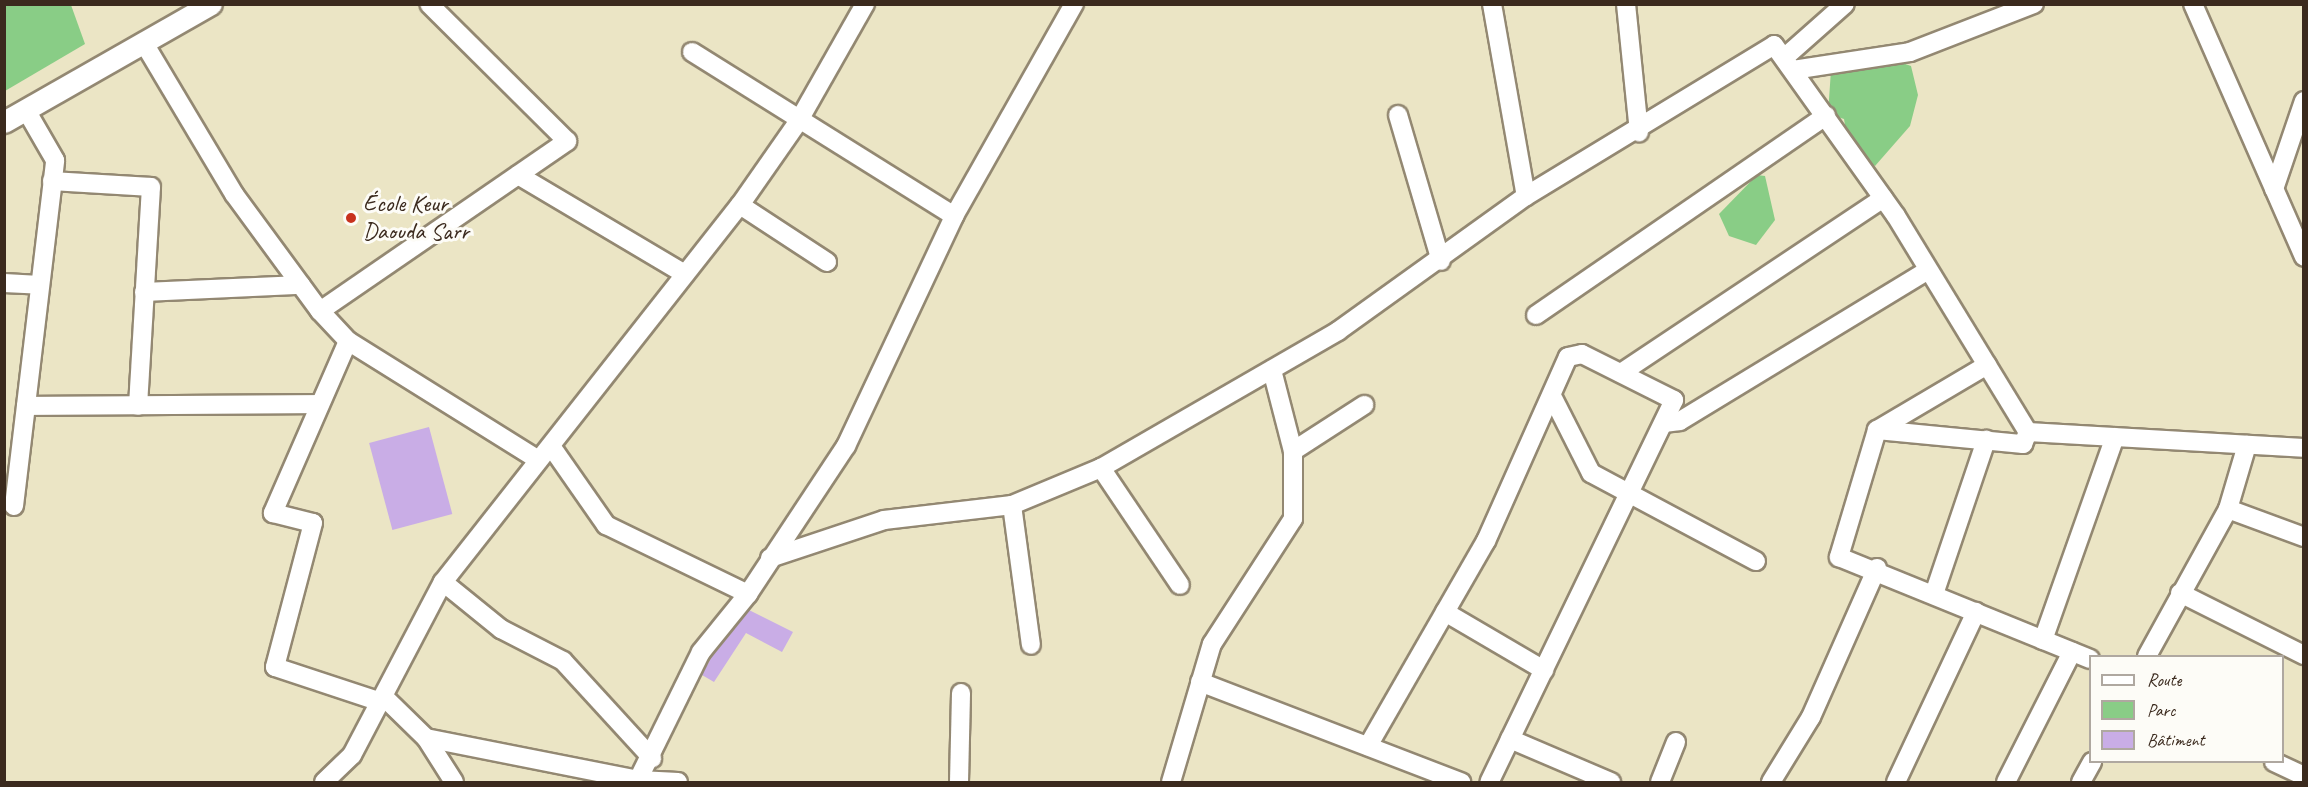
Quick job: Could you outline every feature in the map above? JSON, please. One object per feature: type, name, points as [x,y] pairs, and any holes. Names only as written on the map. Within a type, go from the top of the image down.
[{"type":"street","points":[[320,312],[567,141],[429,4]]},
{"type":"street","points":[[324,783],[352,755],[443,582],[537,459],[553,449],[740,205],[798,122],[865,4]]},
{"type":"street","points":[[638,781],[652,758],[701,652],[748,594],[846,446],[954,216],[1074,4]]},
{"type":"street","points":[[1492,4],[1526,196]]},
{"type":"street","points":[[1626,4],[1639,132]]},
{"type":"street","points":[[1789,64],[1845,4]]},
{"type":"street","points":[[1789,64],[1910,52],[2034,4]]},
{"type":"street","points":[[2193,4],[2304,257]]},
{"type":"street","points":[[4,122],[209,5]]},
{"type":"street","points":[[144,43],[234,194],[320,312],[348,341],[537,459]]},
{"type":"street","points":[[770,558],[884,520],[1012,505],[1101,468],[1272,370],[1441,261],[1526,196],[1639,132],[1774,45],[1883,198],[2028,432]]},
{"type":"street","points":[[692,52],[798,122],[954,216]]},
{"type":"street","points":[[2274,189],[2304,101]]},
{"type":"street","points":[[14,507],[55,160],[26,110]]},
{"type":"street","points":[[1398,115],[1441,261]]},
{"type":"street","points":[[1536,315],[1826,116]]},
{"type":"street","points":[[518,175],[685,274]]},
{"type":"street","points":[[52,181],[151,187],[138,406]]},
{"type":"street","points":[[1621,373],[1883,198]]},
{"type":"street","points":[[740,205],[827,262]]},
{"type":"street","points":[[1664,423],[1680,421],[1928,270]]},
{"type":"street","points":[[4,283],[40,285]]},
{"type":"street","points":[[144,292],[301,285]]},
{"type":"street","points":[[348,341],[273,513],[313,523],[275,667],[382,700],[426,738],[454,783]]},
{"type":"street","points":[[1368,746],[1486,541],[1553,398],[1568,357],[1575,353],[1674,400],[1489,783]]},
{"type":"street","points":[[1987,365],[1877,430],[1839,557],[1877,568],[2089,658]]},
{"type":"street","points":[[1171,783],[1212,644],[1293,519],[1293,451],[1272,370]]},
{"type":"street","points":[[1553,398],[1586,469],[1756,561]]},
{"type":"street","points":[[26,406],[320,404]]},
{"type":"street","points":[[1293,451],[1365,405]]},
{"type":"street","points":[[1877,430],[2023,444],[2028,432]]},
{"type":"street","points":[[2028,432],[2304,448]]},
{"type":"street","points":[[2043,640],[2115,437]]},
{"type":"street","points":[[1934,594],[1986,440]]},
{"type":"street","points":[[2148,655],[2228,509],[2247,445]]},
{"type":"street","points":[[553,449],[606,525],[748,594]]},
{"type":"street","points":[[1101,468],[1180,585]]},
{"type":"street","points":[[1012,505],[1031,645]]},
{"type":"street","points":[[2228,509],[2304,537]]},
{"type":"street","points":[[1771,783],[1811,717],[1877,568]]},
{"type":"street","points":[[443,582],[501,629],[563,661],[652,758]]},
{"type":"street","points":[[2180,593],[2304,655]]},
{"type":"street","points":[[1445,612],[1544,670]]},
{"type":"street","points":[[1896,783],[1976,612]]},
{"type":"street","points":[[2006,783],[2072,652]]},
{"type":"street","points":[[1200,682],[1461,783]]},
{"type":"street","points":[[959,783],[961,693]]},
{"type":"street","points":[[426,738],[638,781],[678,783]]},
{"type":"street","points":[[1510,739],[1611,783]]},
{"type":"street","points":[[1660,783],[1676,742]]},
{"type":"street","points":[[2081,783],[2091,763]]},
{"type":"street","points":[[2276,763],[2304,776]]},
{"type":"green space","points":[[4,5],[71,5],[85,44],[5,91]]},
{"type":"green space","points":[[1891,59],[1911,66],[1918,95],[1910,126],[1875,166],[1849,150],[1844,119],[1828,114],[1831,70]]},
{"type":"green space","points":[[1757,175],[1765,176],[1775,220],[1756,245],[1729,236],[1719,214]]},
{"type":"building","points":[[429,427],[452,514],[392,530],[369,443]]},
{"type":"building","points":[[749,610],[793,632],[782,652],[746,633],[714,682],[702,675],[711,658]]},
{"type":"place","name":"École Keur Daouda Sarr","points":[[351,218]]}]
